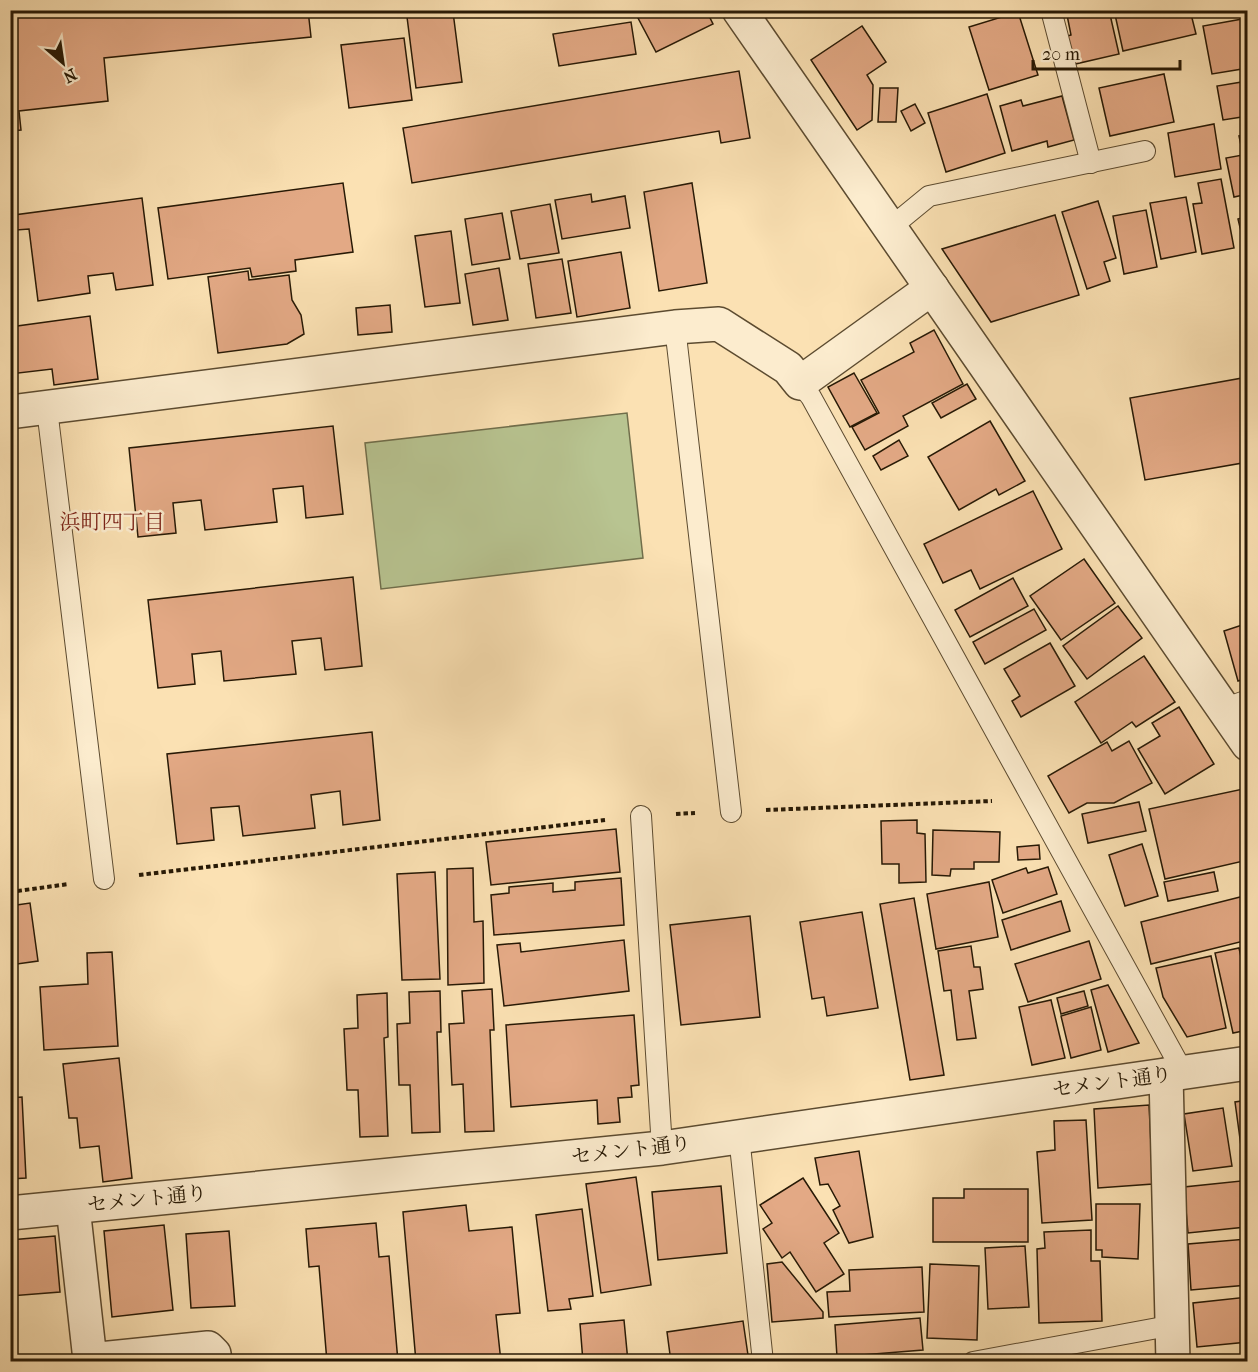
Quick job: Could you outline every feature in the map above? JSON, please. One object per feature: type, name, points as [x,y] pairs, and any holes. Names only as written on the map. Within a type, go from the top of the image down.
[{"type":"street","points":[[740,10],[932,288],[1235,704],[1248,744]]},
{"type":"street","points":[[10,412],[675,327],[719,324],[788,368],[800,383],[932,288]]},
{"type":"street","name":"セメント通り","points":[[10,1213],[662,1148],[1248,1063]]},
{"type":"street","points":[[1173,1362],[1174,1073]]},
{"type":"street","points":[[72,1207],[90,1360],[208,1348],[214,1354],[215,1362]]},
{"type":"lane","points":[[1050,10],[1091,163]]},
{"type":"lane","points":[[890,228],[929,196],[1144,152]]},
{"type":"lane","points":[[675,327],[732,812]]},
{"type":"lane","points":[[800,383],[811,397],[1033,800],[1174,1073]]},
{"type":"lane","points":[[47,409],[104,879]]},
{"type":"lane","points":[[641,816],[662,1148]]},
{"type":"lane","points":[[739,1136],[763,1362]]},
{"type":"lane","points":[[973,1362],[1174,1325]]},
{"type":"path","points":[[10,892],[641,816],[1033,800]]},
{"type":"green space","points":[[627,413],[643,558],[381,589],[365,443]]},
{"type":"building","points":[[10,10],[308,10],[311,37],[104,58],[108,101],[19,111],[21,130],[10,131]]},
{"type":"building","points":[[652,10],[706,10],[713,24],[656,52],[638,18]]},
{"type":"building","points":[[1066,10],[1109,10],[1119,54],[1071,65],[1064,37],[1071,35]]},
{"type":"building","points":[[1114,10],[1190,10],[1196,34],[1123,51]]},
{"type":"building","points":[[1196,10],[1241,10],[1206,17],[1204,12],[1196,14]]},
{"type":"building","points":[[453,12],[462,82],[416,88],[407,17]]},
{"type":"building","points":[[1018,12],[1038,75],[989,90],[969,27]]},
{"type":"building","points":[[1248,18],[1248,68],[1212,74],[1203,26]]},
{"type":"building","points":[[631,22],[636,54],[559,66],[553,34]]},
{"type":"building","points":[[862,26],[886,62],[867,75],[873,85],[872,120],[857,130],[811,60]]},
{"type":"building","points":[[404,38],[412,100],[349,108],[341,45]]},
{"type":"building","points":[[739,71],[750,138],[721,143],[719,131],[412,183],[403,128]]},
{"type":"building","points":[[1164,74],[1174,122],[1110,136],[1099,88]]},
{"type":"building","points":[[1248,81],[1248,116],[1223,120],[1217,86]]},
{"type":"building","points":[[880,88],[898,88],[896,122],[878,122]]},
{"type":"building","points":[[987,94],[1005,153],[946,172],[928,113]]},
{"type":"building","points":[[1062,96],[1074,140],[1048,147],[1047,141],[1012,151],[1000,106],[1021,100],[1023,106]]},
{"type":"building","points":[[915,104],[925,123],[911,131],[901,111]]},
{"type":"building","points":[[1214,124],[1221,169],[1175,177],[1168,133]]},
{"type":"building","points":[[1248,135],[1248,194],[1234,197],[1226,158],[1243,155],[1239,136]]},
{"type":"building","points":[[1221,179],[1234,248],[1202,254],[1193,204],[1202,203],[1198,183]]},
{"type":"building","points":[[343,183],[353,252],[295,260],[296,271],[252,277],[250,268],[168,279],[158,208]]},
{"type":"building","points":[[692,183],[707,283],[659,291],[644,192]]},
{"type":"building","points":[[591,194],[592,202],[625,196],[630,228],[562,239],[555,200]]},
{"type":"building","points":[[1186,197],[1196,252],[1161,259],[1150,203]]},
{"type":"building","points":[[142,198],[153,285],[116,290],[113,273],[88,276],[90,293],[38,301],[29,229],[16,230],[14,215]]},
{"type":"building","points":[[1098,201],[1116,258],[1104,262],[1110,281],[1087,289],[1062,212]]},
{"type":"building","points":[[1248,201],[1248,247],[1245,248],[1238,219],[1245,217],[1242,203]]},
{"type":"building","points":[[550,204],[559,253],[520,259],[511,211]]},
{"type":"building","points":[[1146,210],[1157,267],[1124,274],[1113,216]]},
{"type":"building","points":[[502,213],[510,259],[472,265],[465,219]]},
{"type":"building","points":[[1055,215],[1079,295],[991,322],[942,249]]},
{"type":"building","points":[[451,231],[460,303],[425,307],[415,236]]},
{"type":"building","points":[[621,252],[630,308],[577,317],[568,261]]},
{"type":"building","points":[[562,259],[571,313],[536,318],[528,264]]},
{"type":"building","points":[[1248,260],[1248,282],[1242,261]]},
{"type":"building","points":[[499,268],[508,320],[473,325],[465,274]]},
{"type":"building","points":[[248,271],[249,280],[289,275],[292,300],[301,315],[304,334],[287,344],[218,353],[208,277]]},
{"type":"building","points":[[390,305],[392,332],[358,335],[356,308]]},
{"type":"building","points":[[90,316],[98,379],[54,385],[52,369],[10,374],[10,327]]},
{"type":"building","points":[[934,330],[963,384],[903,416],[908,426],[865,450],[852,427],[879,413],[861,380],[914,352],[910,343]]},
{"type":"building","points":[[854,373],[877,413],[850,427],[828,387]]},
{"type":"building","points":[[1248,377],[1248,462],[1145,480],[1130,398]]},
{"type":"building","points":[[967,384],[976,399],[941,418],[932,403]]},
{"type":"building","points":[[990,421],[1025,481],[999,495],[996,489],[959,510],[928,457]]},
{"type":"building","points":[[333,426],[343,514],[306,518],[303,486],[273,489],[277,522],[205,530],[201,500],[173,503],[176,533],[138,537],[129,448]]},
{"type":"building","points":[[899,440],[908,456],[881,470],[873,456]]},
{"type":"building","points":[[1033,491],[1062,549],[980,589],[971,570],[943,583],[924,544]]},
{"type":"building","points":[[1084,559],[1115,603],[1061,640],[1030,596]]},
{"type":"building","points":[[353,577],[362,666],[325,670],[321,638],[292,641],[296,674],[224,681],[221,651],[192,654],[195,684],[158,688],[148,600]]},
{"type":"building","points":[[1013,578],[1028,606],[970,637],[955,610]]},
{"type":"building","points":[[1118,606],[1142,638],[1087,679],[1063,646]]},
{"type":"building","points":[[1034,609],[1046,630],[985,664],[973,642]]},
{"type":"building","points":[[1248,623],[1248,678],[1238,681],[1224,631]]},
{"type":"building","points":[[1050,643],[1075,686],[1021,717],[1012,701],[1020,696],[1004,669]]},
{"type":"building","points":[[1144,656],[1175,702],[1136,727],[1132,722],[1101,743],[1075,702]]},
{"type":"building","points":[[1179,707],[1214,764],[1165,794],[1138,749],[1160,736],[1152,723]]},
{"type":"building","points":[[372,732],[380,820],[343,825],[340,791],[311,795],[315,828],[243,836],[239,806],[211,808],[214,840],[177,844],[167,754]]},
{"type":"building","points":[[1129,741],[1152,783],[1114,803],[1087,803],[1069,813],[1048,776],[1107,742],[1112,751]]},
{"type":"building","points":[[1243,789],[1248,795],[1248,860],[1165,879],[1149,809]]},
{"type":"building","points":[[1139,802],[1146,831],[1088,843],[1082,814]]},
{"type":"building","points":[[917,820],[917,833],[925,834],[926,882],[899,883],[899,864],[882,864],[881,821]]},
{"type":"building","points":[[616,829],[620,872],[491,885],[486,842]]},
{"type":"building","points":[[933,830],[1000,832],[999,862],[974,862],[974,869],[951,869],[950,876],[932,875]]},
{"type":"building","points":[[1142,844],[1158,896],[1125,906],[1109,855]]},
{"type":"building","points":[[1039,845],[1040,859],[1018,860],[1017,847]]},
{"type":"building","points":[[1048,867],[1057,894],[1003,913],[992,880],[1026,868],[1028,873]]},
{"type":"building","points":[[473,868],[474,922],[483,921],[484,983],[448,985],[447,869]]},
{"type":"building","points":[[435,872],[440,979],[402,980],[397,874]]},
{"type":"building","points":[[1214,872],[1218,891],[1168,901],[1164,882]]},
{"type":"building","points":[[621,878],[624,925],[494,935],[491,895],[509,893],[509,887],[553,883],[553,892],[575,890],[575,882]]},
{"type":"building","points":[[989,882],[998,937],[936,949],[927,894]]},
{"type":"building","points":[[1248,895],[1248,940],[1151,964],[1141,922]]},
{"type":"building","points":[[914,898],[944,1075],[910,1080],[880,904]]},
{"type":"building","points":[[1061,901],[1070,931],[1011,950],[1002,920]]},
{"type":"building","points":[[30,903],[38,961],[10,965],[10,906]]},
{"type":"building","points":[[862,912],[878,1008],[827,1016],[824,997],[812,999],[800,922]]},
{"type":"building","points":[[750,916],[760,1017],[681,1025],[670,925]]},
{"type":"building","points":[[624,940],[629,991],[504,1006],[497,945],[520,943],[521,952]]},
{"type":"building","points":[[1089,941],[1101,979],[1028,1002],[1015,964]]},
{"type":"building","points":[[971,946],[974,967],[980,967],[983,989],[969,991],[976,1038],[957,1040],[951,990],[944,991],[938,951]]},
{"type":"building","points":[[1239,948],[1241,957],[1248,955],[1248,1030],[1233,1033],[1215,953]]},
{"type":"building","points":[[112,952],[118,1046],[44,1050],[40,987],[88,984],[87,953]]},
{"type":"building","points":[[1211,956],[1226,1028],[1187,1037],[1163,997],[1156,968]]},
{"type":"building","points":[[1108,985],[1139,1043],[1108,1052],[1091,990]]},
{"type":"building","points":[[492,989],[494,1030],[490,1030],[494,1131],[465,1132],[463,1084],[452,1085],[449,1024],[464,1023],[462,991]]},
{"type":"building","points":[[440,991],[441,1032],[437,1032],[440,1132],[412,1133],[410,1085],[399,1085],[397,1024],[410,1023],[409,992]]},
{"type":"building","points":[[1084,991],[1088,1006],[1061,1014],[1057,998]]},
{"type":"building","points":[[387,993],[388,1037],[384,1038],[388,1136],[360,1137],[358,1090],[347,1090],[344,1029],[358,1028],[357,995]]},
{"type":"building","points":[[1051,1000],[1065,1058],[1032,1065],[1019,1007]]},
{"type":"building","points":[[1091,1007],[1101,1050],[1071,1058],[1061,1016]]},
{"type":"building","points":[[634,1015],[639,1085],[631,1086],[632,1097],[618,1098],[620,1122],[598,1124],[597,1100],[511,1107],[506,1025]]},
{"type":"building","points":[[119,1058],[132,1178],[103,1182],[99,1146],[80,1148],[77,1118],[69,1118],[63,1064]]},
{"type":"building","points":[[22,1097],[26,1178],[10,1179],[10,1098]]},
{"type":"building","points":[[1248,1100],[1248,1161],[1243,1161],[1235,1102]]},
{"type":"building","points":[[1149,1105],[1153,1184],[1098,1188],[1094,1109]]},
{"type":"building","points":[[1223,1108],[1232,1166],[1193,1171],[1184,1114]]},
{"type":"building","points":[[1086,1120],[1092,1220],[1042,1223],[1037,1152],[1055,1150],[1054,1121]]},
{"type":"building","points":[[859,1151],[873,1237],[849,1243],[833,1210],[840,1206],[828,1184],[820,1185],[815,1158]]},
{"type":"building","points":[[636,1177],[651,1285],[601,1293],[586,1184]]},
{"type":"building","points":[[803,1178],[839,1233],[824,1243],[844,1274],[816,1292],[790,1252],[782,1258],[763,1229],[772,1223],[760,1205]]},
{"type":"building","points":[[1241,1181],[1246,1227],[1188,1233],[1184,1187]]},
{"type":"building","points":[[721,1186],[727,1253],[658,1260],[652,1192]]},
{"type":"building","points":[[964,1189],[1028,1189],[1028,1242],[933,1242],[933,1198],[964,1198]]},
{"type":"building","points":[[1096,1204],[1140,1204],[1138,1259],[1102,1257],[1102,1250],[1096,1250]]},
{"type":"building","points":[[466,1205],[469,1231],[512,1227],[520,1313],[496,1315],[501,1362],[416,1362],[403,1212]]},
{"type":"building","points":[[582,1209],[593,1296],[569,1299],[571,1309],[548,1311],[536,1215]]},
{"type":"building","points":[[376,1223],[379,1257],[389,1256],[398,1362],[327,1362],[319,1266],[309,1267],[306,1229]]},
{"type":"building","points":[[164,1225],[173,1310],[112,1317],[104,1231]]},
{"type":"building","points":[[1091,1230],[1091,1261],[1100,1261],[1102,1321],[1039,1323],[1037,1249],[1045,1248],[1044,1232]]},
{"type":"building","points":[[229,1231],[235,1306],[191,1308],[186,1234]]},
{"type":"building","points":[[55,1236],[60,1292],[10,1296],[10,1240]]},
{"type":"building","points":[[1247,1239],[1248,1285],[1191,1290],[1188,1244]]},
{"type":"building","points":[[1025,1246],[1029,1307],[988,1309],[985,1248]]},
{"type":"building","points":[[782,1262],[823,1312],[823,1318],[772,1322],[767,1264]]},
{"type":"building","points":[[930,1264],[979,1266],[977,1340],[927,1338]]},
{"type":"building","points":[[922,1267],[924,1312],[829,1317],[827,1292],[850,1291],[849,1270]]},
{"type":"building","points":[[1248,1297],[1248,1342],[1197,1347],[1193,1303]]},
{"type":"building","points":[[920,1318],[923,1350],[837,1357],[835,1325]]},
{"type":"building","points":[[624,1320],[628,1362],[583,1362],[580,1324]]},
{"type":"building","points":[[743,1321],[749,1362],[671,1362],[667,1332]]},
{"type":"building","points":[[303,1357],[303,1362],[262,1362]]},
{"type":"building","points":[[1127,1358],[1128,1362],[1097,1362]]},
{"type":"district","name":"浜町四丁目","points":[[112,522]]}]
